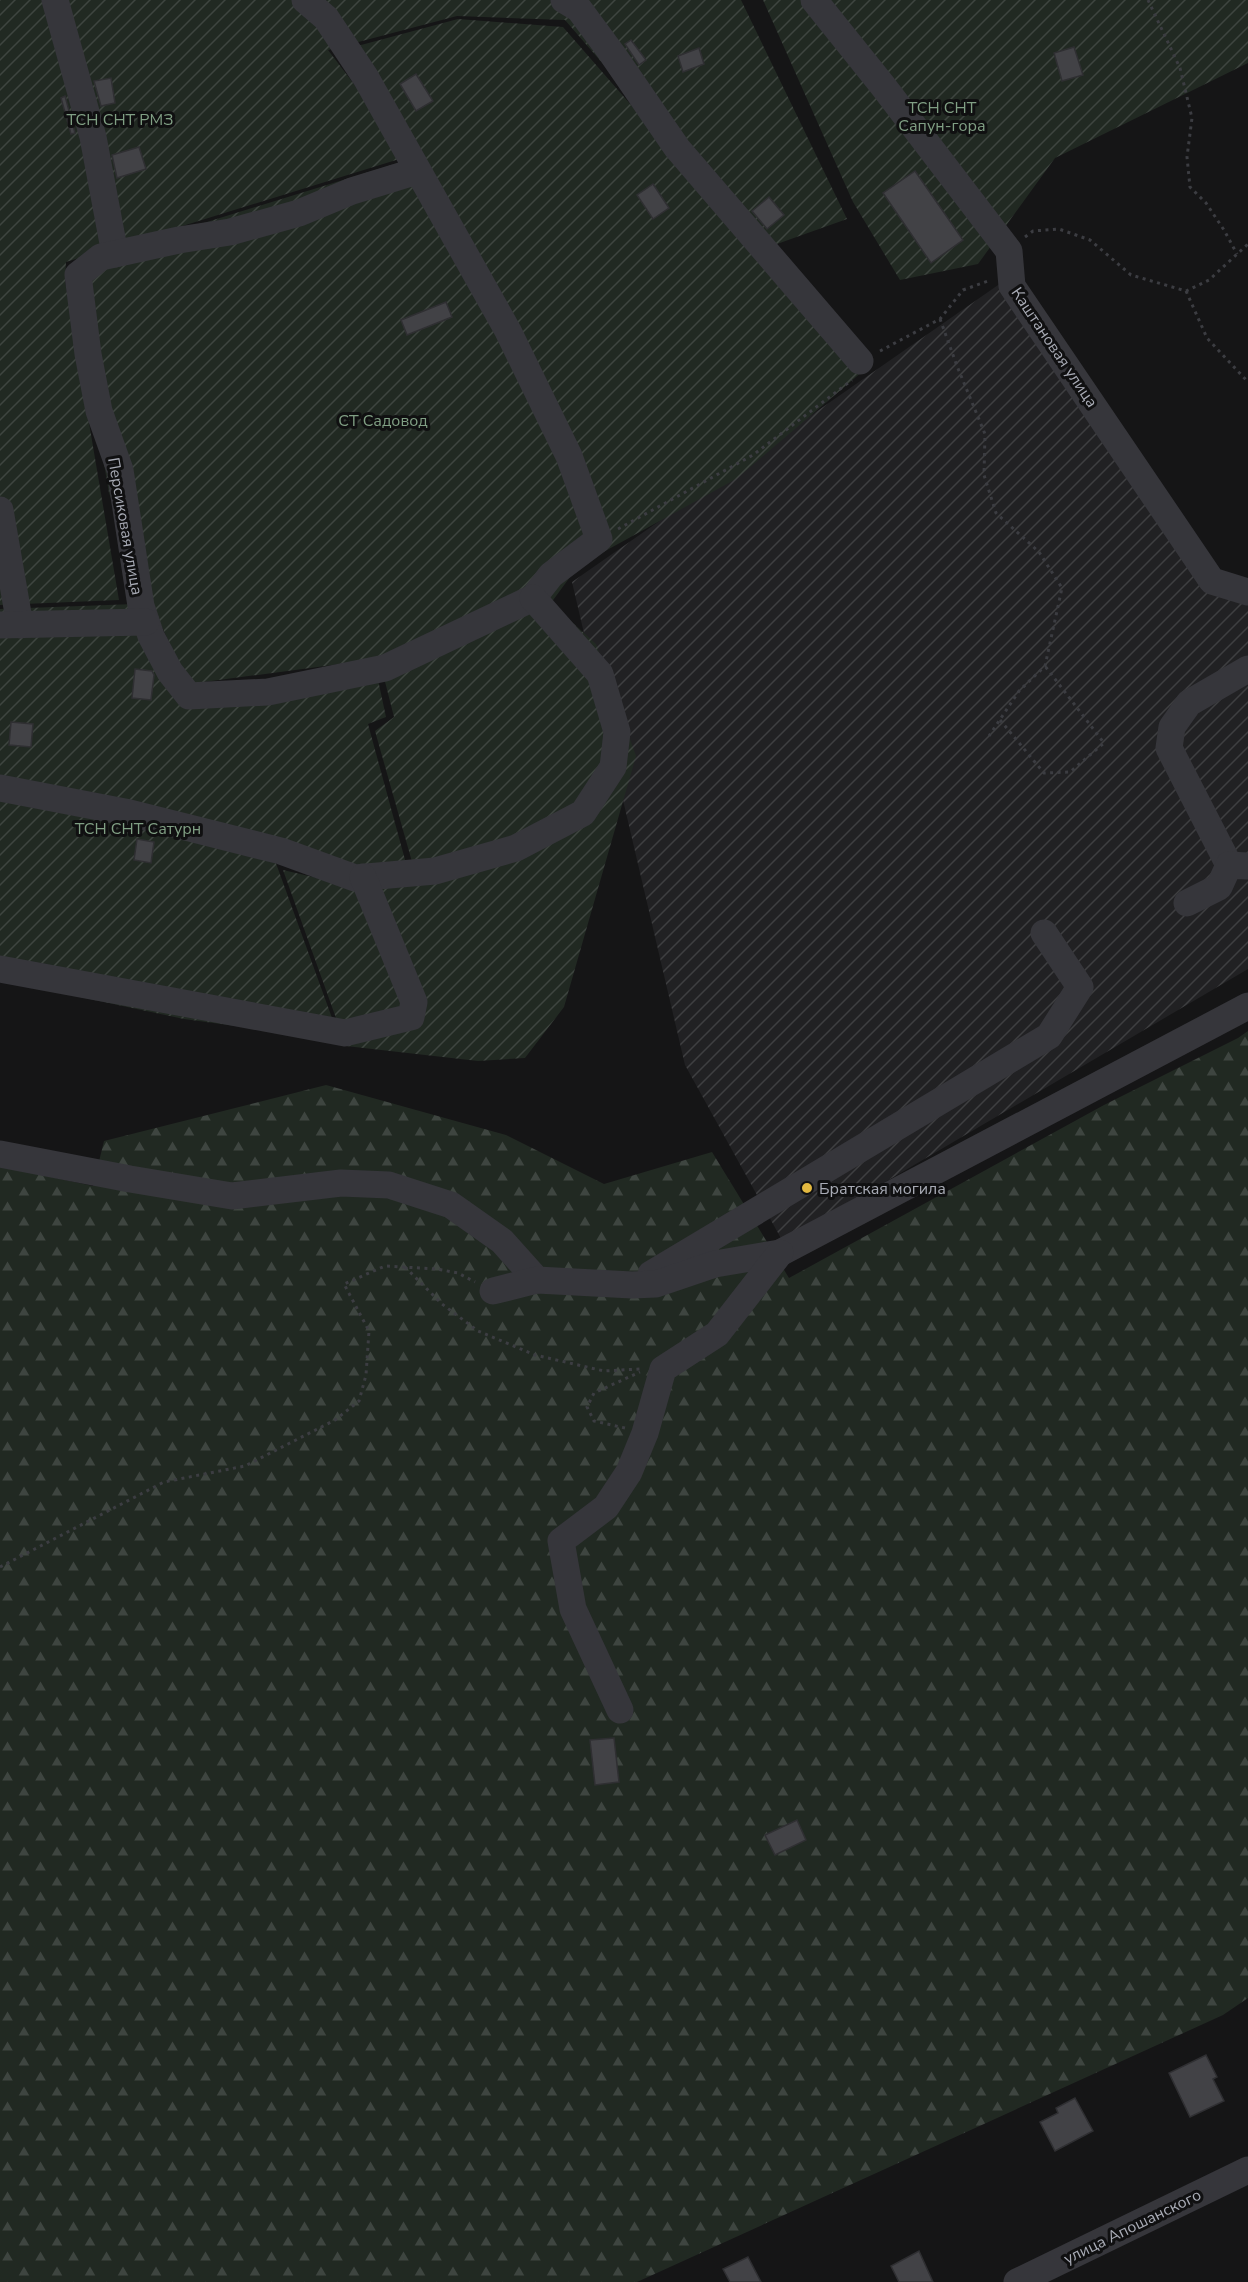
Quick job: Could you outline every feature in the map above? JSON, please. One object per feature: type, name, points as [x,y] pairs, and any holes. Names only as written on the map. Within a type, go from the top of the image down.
[{"type":"street","points":[[55,0],[93,137],[114,254],[230,232],[299,213],[352,191],[417,171]]},
{"type":"street","points":[[0,788],[153,819],[281,851],[355,878],[435,872],[516,848],[583,813],[614,767],[617,732],[600,674],[533,598],[551,575],[599,539],[569,456],[508,331],[366,78],[326,18],[304,0]]},
{"type":"street","points":[[564,0],[579,9],[677,148],[860,361]]},
{"type":"street","name":"Каштановая улица","points":[[814,0],[883,86],[1009,263],[1012,286],[1212,581],[1248,592]]},
{"type":"street","name":"Персиковая улица","points":[[114,254],[101,257],[78,275],[88,354],[99,411],[120,470],[141,606],[146,622],[170,672],[189,696],[268,692],[385,668],[533,598]]},
{"type":"street","points":[[0,510],[10,625],[146,622]]},
{"type":"street","points":[[1186,903],[1219,886],[1239,866],[1169,748],[1172,727],[1189,703],[1248,669]]},
{"type":"street","points":[[0,969],[345,1033],[411,1017],[414,1002],[363,877]]},
{"type":"street","points":[[632,1285],[1049,1036],[1080,987],[1044,933]]},
{"type":"street","points":[[493,1291],[537,1280],[632,1285],[656,1284],[715,1264],[780,1253],[1248,1006]]},
{"type":"street","points":[[0,1154],[232,1196],[341,1183],[389,1185],[451,1205],[502,1241],[537,1280]]},
{"type":"street","points":[[620,1710],[573,1609],[561,1540],[606,1507],[629,1472],[645,1432],[663,1369],[717,1334],[780,1253]]},
{"type":"street","name":"улица Апошанского","points":[[1017,2282],[1248,2170]]},
{"type":"path","points":[[1148,0],[1180,68],[1192,118],[1187,157],[1190,187],[1218,221],[1237,254]]},
{"type":"path","points":[[599,539],[753,455],[852,382],[860,361],[940,319],[963,290],[1009,263],[1033,231],[1059,229],[1090,240],[1131,275],[1186,291],[1209,280],[1248,244]]},
{"type":"path","points":[[1186,291],[1208,338],[1248,382]]},
{"type":"path","points":[[940,319],[985,434],[984,476],[996,513],[1039,552],[1062,588],[1045,666],[1019,691],[989,736]]},
{"type":"path","points":[[1000,720],[1044,773],[1070,772],[1104,743],[1045,666]]},
{"type":"path","points":[[0,1567],[164,1482],[245,1466],[335,1420],[359,1401],[366,1375],[369,1331],[344,1284],[385,1266],[437,1269],[458,1273],[493,1291]]},
{"type":"path","points":[[405,1267],[442,1304],[478,1332],[535,1356],[604,1371],[647,1369],[594,1393],[587,1407],[594,1421],[645,1432]]},
{"type":"shaded area","points":[[1001,283],[1204,583],[1248,602],[1248,969],[783,1242],[685,1065],[572,582]]},
{"type":"green space","name":"ТСН СНТ РМЗ","points":[[0,0],[741,0],[847,219],[763,249],[565,20],[457,16],[328,50],[409,156],[66,262],[65,281],[119,600],[0,605]]},
{"type":"green space","name":"ТСН СНТ Сапун-гора","points":[[763,0],[1248,0],[1248,63],[1055,158],[978,264],[900,280],[853,202]]},
{"type":"green space","name":"СТ Садовод","points":[[458,19],[563,27],[863,371],[736,479],[578,566],[551,603],[596,644],[636,756],[564,1007],[525,1058],[478,1061],[346,1046],[283,870],[356,887],[418,883],[375,731],[394,717],[380,662],[355,662],[189,684],[153,608],[109,493],[71,268],[81,261],[414,158],[335,52]]},
{"type":"green space","name":"ТСН СНТ Сатурн","points":[[135,604],[187,698],[377,675],[386,717],[368,724],[410,878],[273,855],[340,1040],[184,1019],[0,980],[0,609]]},
{"type":"green space","points":[[1248,1031],[1248,1998],[1223,2015],[637,2282],[0,2282],[0,1166],[93,1186],[104,1141],[326,1085],[506,1135],[604,1184],[712,1152],[789,1278],[1104,1105]]},
{"type":"building","points":[[631,40],[646,60],[639,65],[625,44]]},
{"type":"building","points":[[1074,47],[1083,75],[1062,81],[1054,53]]},
{"type":"building","points":[[699,48],[704,64],[683,72],[678,56]]},
{"type":"building","points":[[416,74],[433,101],[416,111],[400,84]]},
{"type":"building","points":[[111,78],[115,103],[101,106],[94,81]]},
{"type":"building","points":[[65,96],[75,133],[71,134],[61,98]]},
{"type":"building","points":[[139,147],[146,169],[117,178],[112,155]]},
{"type":"building","points":[[915,171],[963,240],[931,263],[883,193]]},
{"type":"building","points":[[653,184],[669,208],[653,219],[637,195]]},
{"type":"building","points":[[769,197],[784,215],[767,229],[752,211]]},
{"type":"building","points":[[446,302],[452,317],[407,335],[401,320]]},
{"type":"building","points":[[135,669],[152,671],[154,675],[151,700],[132,698]]},
{"type":"building","points":[[11,722],[33,724],[31,747],[9,745]]},
{"type":"building","points":[[137,839],[154,842],[151,863],[134,860]]},
{"type":"building","points":[[614,1738],[619,1782],[595,1785],[590,1740]]},
{"type":"building","points":[[797,1820],[806,1840],[775,1855],[765,1835]]},
{"type":"building","points":[[1206,2055],[1217,2077],[1213,2079],[1224,2101],[1190,2117],[1169,2073]]},
{"type":"building","points":[[1075,2098],[1093,2131],[1055,2151],[1040,2122],[1058,2113],[1056,2108]]},
{"type":"building","points":[[919,2251],[933,2282],[899,2282],[891,2266]]},
{"type":"building","points":[[748,2257],[761,2282],[730,2282],[723,2269]]},
{"type":"place","name":"Братская могила","points":[[807,1188]]}]
